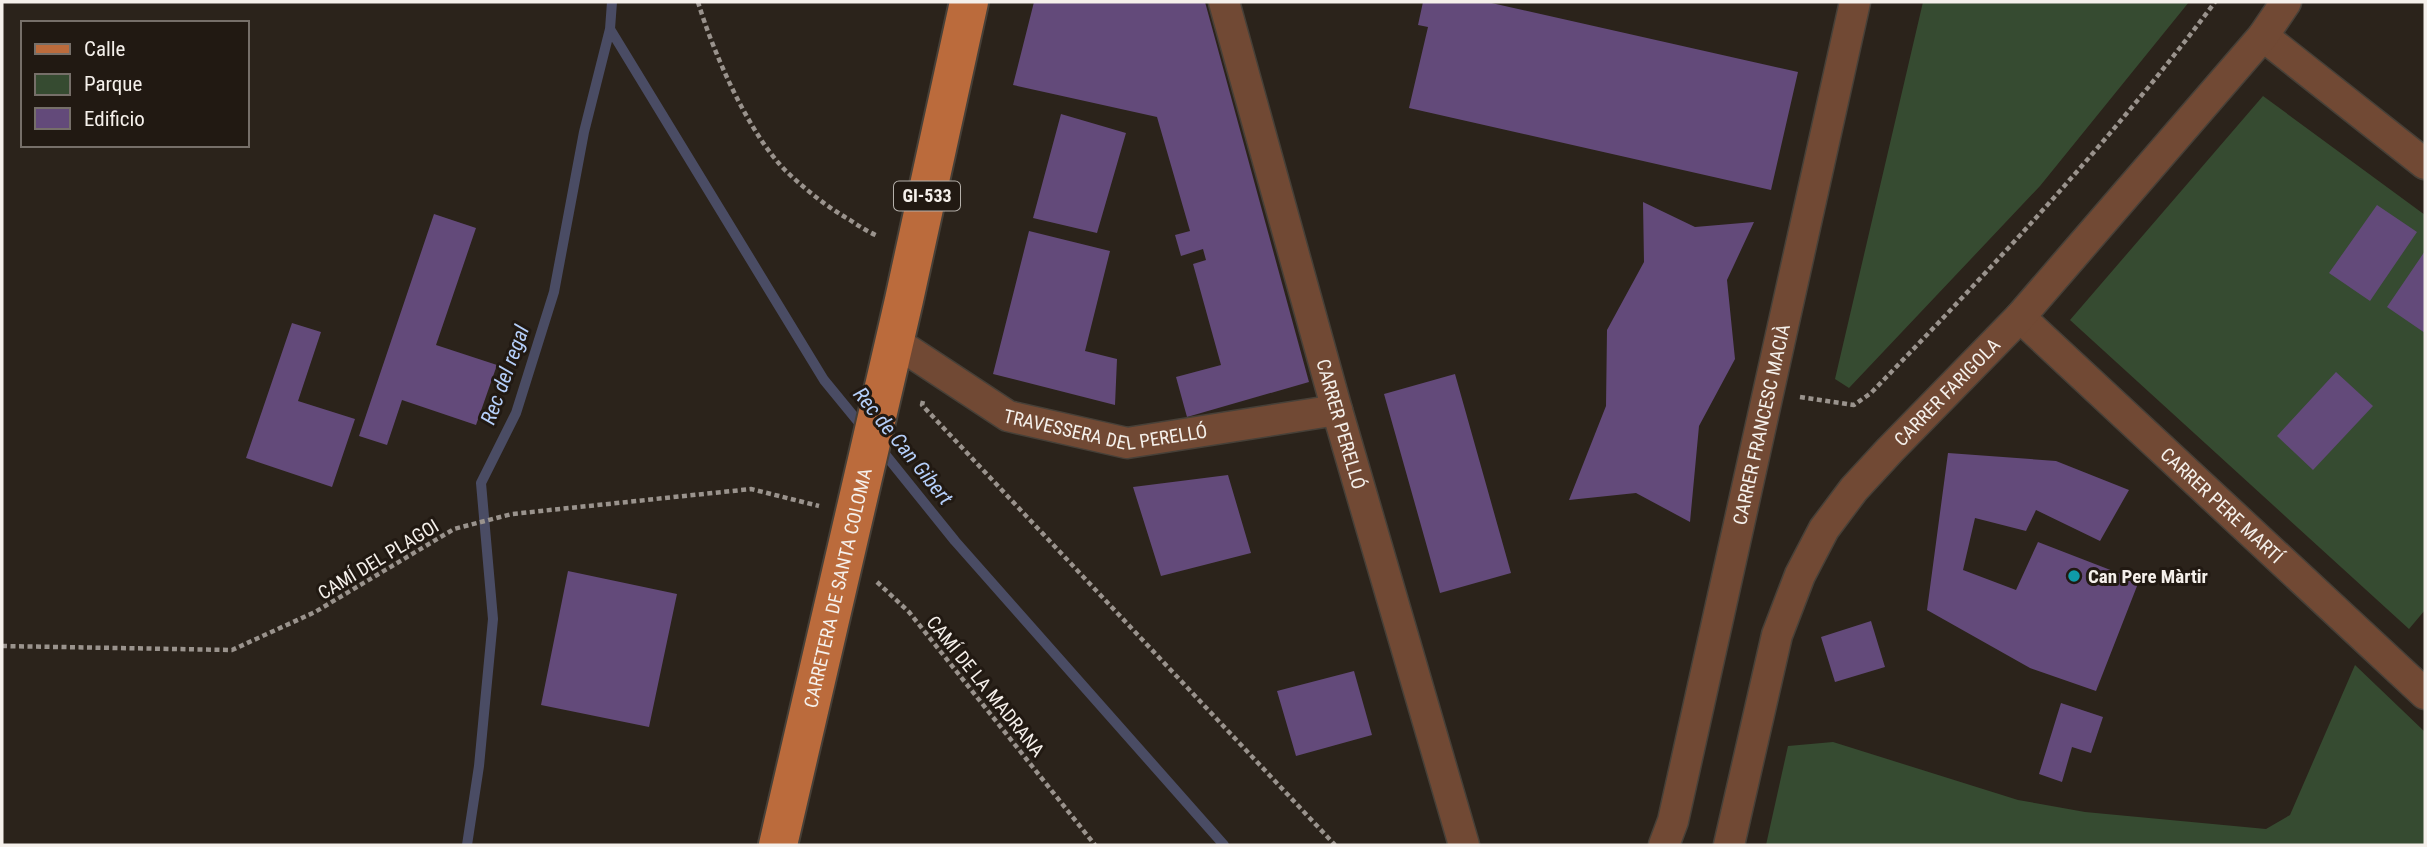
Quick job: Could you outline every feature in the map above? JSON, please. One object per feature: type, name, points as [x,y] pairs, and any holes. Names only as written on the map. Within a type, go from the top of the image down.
[{"type":"main road","name":"CARRETERA DE SANTA COLOMA","points":[[778,845],[915,250],[969,2]]},
{"type":"street","name":"CARRER PERELLÓ","points":[[1224,2],[1464,845]]},
{"type":"street","name":"CARRER FRANCESC MACIÀ","points":[[1664,845],[1673,821],[1855,2]]},
{"type":"street","name":"CARRER FARIGOLA","points":[[1729,845],[1777,635],[1800,575],[1824,529],[1854,489],[1890,450],[2020,317],[2263,36],[2286,2]]},
{"type":"street","points":[[2263,36],[2425,164]]},
{"type":"street","name":"CARRER PERE MARTÍ","points":[[2020,317],[2420,677]]},
{"type":"street","name":"TRAVESSERA DEL PERELLÓ","points":[[894,341],[1008,416],[1128,443],[1338,410]]},
{"type":"path","points":[[698,2],[713,46],[737,97],[758,134],[785,170],[827,206],[873,234],[915,250]]},
{"type":"path","points":[[1795,396],[1854,405],[1871,394],[2005,254],[2163,72],[2215,2]]},
{"type":"path","points":[[934,367],[922,405],[1335,845]]},
{"type":"path","name":"CAMÍ DEL PLAGOI","points":[[2,646],[232,650],[316,612],[454,529],[512,514],[751,489],[857,505]]},
{"type":"path","name":"CAMÍ DE LA MADRANA","points":[[846,551],[909,612],[1095,845]]},
{"type":"green space","points":[[1923,2],[2189,2],[2040,186],[1849,388],[1835,379]]},
{"type":"green space","points":[[2263,96],[2425,215],[2425,610],[2409,629],[2070,320]]},
{"type":"green space","points":[[2355,665],[2425,732],[2425,845],[1766,845],[1788,746],[1833,742],[2018,800],[2085,812],[2266,829],[2290,815]]},
{"type":"building","points":[[1034,2],[1205,2],[1309,382],[1187,417],[1176,377],[1221,365],[1193,264],[1206,260],[1203,249],[1181,256],[1175,235],[1190,231],[1157,117],[1013,85]]},
{"type":"building","points":[[1423,2],[1487,2],[1798,72],[1771,190],[1409,108],[1428,27],[1418,25]]},
{"type":"building","points":[[1061,114],[1126,133],[1097,233],[1033,218]]},
{"type":"building","points":[[1643,202],[1695,227],[1754,222],[1727,280],[1735,359],[1699,426],[1690,522],[1636,493],[1569,500],[1606,406],[1607,330],[1644,262]]},
{"type":"building","points":[[2377,205],[2417,232],[2370,301],[2329,273]]},
{"type":"building","points":[[434,214],[476,228],[436,345],[497,365],[476,425],[402,400],[387,445],[359,436]]},
{"type":"building","points":[[1029,231],[1110,251],[1085,351],[1117,359],[1115,405],[993,374]]},
{"type":"building","points":[[2425,251],[2425,333],[2387,307]]},
{"type":"building","points":[[292,323],[321,332],[298,401],[355,419],[332,487],[246,458]]},
{"type":"building","points":[[2336,372],[2373,406],[2313,470],[2277,436]]},
{"type":"building","points":[[1455,374],[1511,573],[1440,593],[1384,394]]},
{"type":"building","name":"Can Pere Màrtir","points":[[1948,453],[2056,461],[2129,490],[2100,541],[2036,510],[2026,531],[1975,518],[1963,570],[2016,590],[2038,542],[2139,581],[2096,691],[2030,668],[1927,610]]},
{"type":"building","points":[[1228,475],[1251,553],[1161,576],[1133,487]]},
{"type":"building","points":[[568,571],[677,594],[649,727],[541,705]]},
{"type":"building","points":[[1871,621],[1885,667],[1835,682],[1821,637]]},
{"type":"building","points":[[1354,671],[1372,735],[1296,756],[1277,691]]},
{"type":"building","points":[[2061,703],[2103,717],[2091,753],[2072,747],[2062,782],[2039,774]]},
{"type":"waterway","name":"Rec del regal","points":[[467,845],[479,766],[493,619],[481,483],[516,413],[554,292],[584,132],[610,29],[612,2]]},
{"type":"waterway","name":"Rec de Can Gibert","points":[[610,29],[824,380],[865,430]]},
{"type":"waterway","name":"Rec de Can Gibert","points":[[880,448],[955,541],[1224,845]]},
{"type":"place","name":"Can Pere Màrtir","points":[[2074,576]]}]
